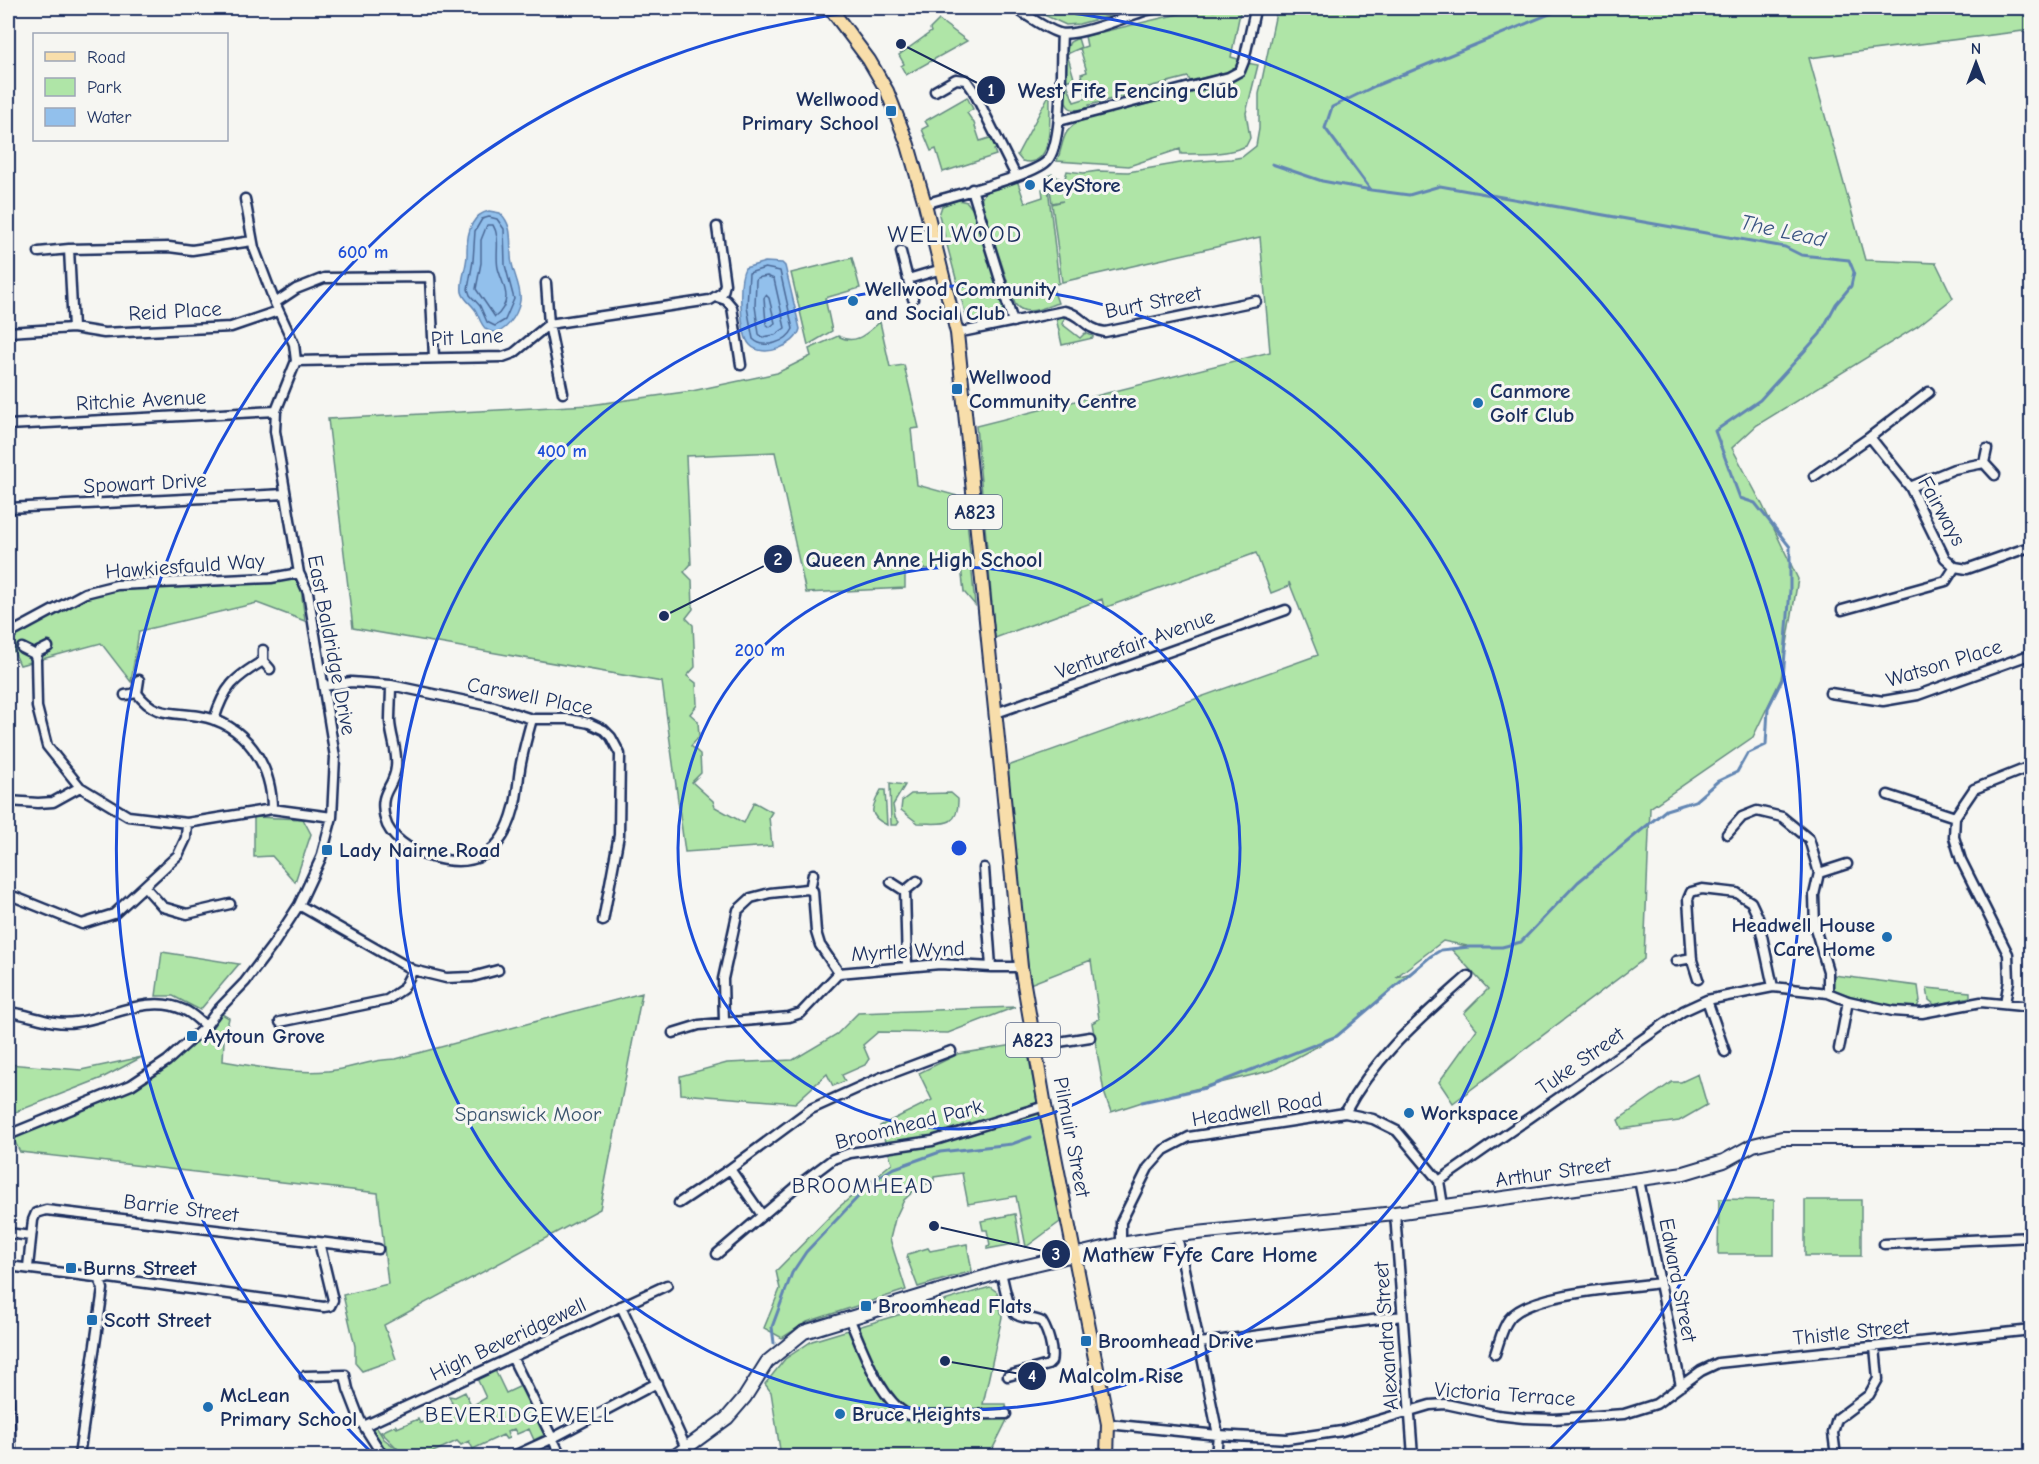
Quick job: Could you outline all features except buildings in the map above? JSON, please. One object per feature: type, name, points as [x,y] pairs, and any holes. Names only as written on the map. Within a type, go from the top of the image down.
[{"type":"main road","name":"A823","points":[[830,8],[869,60],[887,91],[908,145],[942,269],[957,333],[996,713]]},
{"type":"main road","name":"Pilmuir Street","points":[[996,713],[1021,967],[1045,1106],[1108,1424],[1107,1456]]},
{"type":"street","points":[[1015,8],[1062,34],[1085,30],[1158,8]]},
{"type":"street","points":[[1108,8],[1144,11]]},
{"type":"street","points":[[1059,121],[1229,77],[1240,71],[1255,10]]},
{"type":"street","points":[[925,204],[1016,176],[1040,166],[1047,160],[1056,140],[1059,121],[1062,34]]},
{"type":"street","points":[[935,91],[956,79],[966,81],[973,90],[1016,176]]},
{"type":"street","points":[[972,189],[1013,322]]},
{"type":"street","points":[[245,199],[252,241],[294,344],[296,361]]},
{"type":"street","points":[[549,324],[700,302],[717,297],[723,292],[725,284],[717,227]]},
{"type":"street","points":[[39,252],[69,249],[169,247],[192,250],[252,241]]},
{"type":"street","points":[[69,249],[72,328]]},
{"type":"street","points":[[901,252],[913,299]]},
{"type":"street","points":[[908,279],[942,269]]},
{"type":"street","name":"Reid Place","points":[[8,332],[72,328],[104,333],[231,327],[277,307],[296,289],[324,278],[430,277],[434,357]]},
{"type":"street","points":[[546,283],[549,324],[563,393]]},
{"type":"street","points":[[717,297],[726,300],[732,307],[741,365]]},
{"type":"street","name":"Burt Street","points":[[957,333],[1064,310],[1074,314],[1086,326],[1105,332],[1256,301]]},
{"type":"street","name":"Pit Lane","points":[[296,361],[503,357],[514,352],[549,324]]},
{"type":"street","name":"East Baldridge Drive","points":[[8,1135],[131,1085],[167,1061],[206,1026],[273,945],[298,904],[321,858],[332,817],[335,757],[308,591],[299,573],[275,431],[276,411],[296,361]]},
{"type":"street","points":[[1814,476],[1929,392]]},
{"type":"street","name":"Ritchie Avenue","points":[[8,425],[276,411]]},
{"type":"street","name":"Fairways","points":[[1870,437],[1910,487],[1945,558],[1955,567],[1967,569],[2031,546]]},
{"type":"street","points":[[1984,463],[1987,449]]},
{"type":"street","points":[[1910,487],[1954,469],[1984,463]]},
{"type":"street","points":[[1984,463],[1995,475]]},
{"type":"street","name":"Spowart Drive","points":[[8,508],[285,494]]},
{"type":"street","points":[[1842,610],[1946,582],[1955,567]]},
{"type":"street","name":"Hawkiesfauld Way","points":[[8,623],[11,633],[88,592],[117,585],[271,578],[299,573]]},
{"type":"street","name":"Venturefair Avenue","points":[[996,713],[1286,610]]},
{"type":"street","points":[[48,647],[38,652],[36,659],[37,707],[47,746],[80,786],[128,816],[187,823],[272,810],[332,817]]},
{"type":"street","points":[[22,648],[34,654],[36,659]]},
{"type":"street","points":[[263,650],[263,661],[270,669]]},
{"type":"street","name":"Watson Place","points":[[1830,693],[1883,701],[1918,695],[2031,654]]},
{"type":"street","points":[[214,720],[226,689],[246,671],[263,661]]},
{"type":"street","points":[[139,680],[137,693],[150,708],[161,712],[200,716],[214,720],[239,733],[253,747],[261,761],[267,776],[272,810]]},
{"type":"street","name":"Carswell Place","points":[[324,686],[351,682],[391,685],[494,707],[532,719],[569,719],[589,723],[604,730],[612,737],[620,753],[619,836],[603,921]]},
{"type":"street","points":[[391,685],[390,723],[396,768],[384,795],[385,821],[392,834],[404,843],[425,855],[439,859],[465,860],[479,857],[489,853],[503,837],[514,808],[521,763],[532,719]]},
{"type":"street","points":[[125,695],[137,693]]},
{"type":"street","points":[[2005,1003],[2010,981],[2008,954],[1961,860],[1954,837],[1955,817],[1974,789],[2031,766]]},
{"type":"street","points":[[8,801],[53,802],[80,786]]},
{"type":"street","points":[[1888,795],[1955,817]]},
{"type":"street","points":[[1727,834],[1742,818],[1757,811],[1782,818],[1809,839],[1819,873],[1814,895],[1815,928],[1828,970],[1827,993]]},
{"type":"street","points":[[8,897],[15,897],[82,924],[114,914],[146,887],[178,855],[186,838],[187,823]]},
{"type":"street","points":[[1819,873],[1847,864]]},
{"type":"street","points":[[984,868],[991,967]]},
{"type":"street","points":[[810,890],[813,874]]},
{"type":"street","points":[[905,891],[917,881]]},
{"type":"street","points":[[891,882],[905,891]]},
{"type":"street","points":[[146,887],[163,907],[187,914],[230,904]]},
{"type":"street","points":[[724,1022],[723,979],[738,910],[750,898],[770,893],[807,889],[813,891],[816,932],[820,945],[839,973]]},
{"type":"street","points":[[1698,980],[1692,958],[1688,899],[1691,892],[1702,889],[1737,893],[1751,902],[1758,917],[1773,987]]},
{"type":"street","points":[[905,891],[907,965]]},
{"type":"street","points":[[298,904],[413,970],[446,978],[472,977],[498,970]]},
{"type":"street","points":[[1676,961],[1692,958]]},
{"type":"street","name":"Myrtle Wynd","points":[[673,1033],[699,1025],[789,1017],[801,1013],[839,973],[940,963],[1021,967]]},
{"type":"street","points":[[280,1022],[387,1000],[403,989],[413,970]]},
{"type":"street","points":[[1345,1113],[1358,1088],[1407,1030],[1468,976]]},
{"type":"street","name":"Tuke Street","points":[[1439,1181],[1683,1011],[1707,1000],[1773,987],[1827,993],[1848,1001],[1893,1011],[1922,1013],[1981,1002],[2031,1007]]},
{"type":"street","points":[[1707,1000],[1725,1052]]},
{"type":"street","points":[[1839,1049],[1848,1001]]},
{"type":"street","points":[[8,1012],[49,1022],[75,1022],[141,1006],[164,1005],[184,1009],[206,1026]]},
{"type":"street","points":[[1034,1046],[1090,1036]]},
{"type":"street","name":"Broomhead Park","points":[[679,1203],[730,1169],[811,1109],[882,1077],[951,1051]]},
{"type":"street","name":"Broomhead Park","points":[[717,1254],[833,1159],[850,1153],[933,1141],[1045,1106]]},
{"type":"street","name":"Headwell Road","points":[[1121,1244],[1121,1222],[1148,1168],[1164,1150],[1189,1137],[1345,1113],[1373,1119],[1397,1131],[1439,1181]]},
{"type":"street","name":"Arthur Street","points":[[1075,1254],[1178,1235],[1395,1213],[1695,1171],[1724,1161],[1753,1145],[1782,1138],[2031,1138]]},
{"type":"street","points":[[730,1169],[762,1215]]},
{"type":"street","name":"Edward Street","points":[[1640,1180],[1681,1386]]},
{"type":"street","points":[[1439,1181],[1443,1206]]},
{"type":"street","name":"Barrie Street","points":[[28,1267],[36,1213],[46,1210],[378,1249]]},
{"type":"street","name":"Alexandra Street","points":[[1395,1213],[1413,1456]]},
{"type":"street","points":[[8,1233],[31,1236]]},
{"type":"street","points":[[1178,1235],[1218,1435],[1216,1456]]},
{"type":"street","points":[[1884,1244],[2031,1237]]},
{"type":"street","points":[[100,1281],[109,1278],[330,1306],[333,1300],[319,1242]]},
{"type":"street","points":[[675,1456],[728,1418],[745,1397],[767,1362],[804,1332],[1001,1272],[1075,1254]]},
{"type":"street","points":[[8,1266],[95,1277],[100,1281],[103,1289],[79,1456]]},
{"type":"street","points":[[1001,1272],[1010,1308],[1014,1314],[1042,1322],[1046,1328],[1052,1357],[1048,1365],[1008,1376]]},
{"type":"street","points":[[1496,1354],[1509,1319],[1523,1307],[1548,1298],[1660,1283]]},
{"type":"street","name":"High Beveridgewell","points":[[364,1426],[667,1285]]},
{"type":"street","points":[[621,1306],[686,1448]]},
{"type":"street","points":[[1200,1343],[1402,1316]]},
{"type":"street","points":[[849,1318],[890,1401],[908,1415],[1006,1414]]},
{"type":"street","name":"Thistle Street","points":[[1681,1386],[1701,1371],[1719,1363],[2031,1330]]},
{"type":"street","points":[[1836,1456],[1833,1433],[1837,1419],[1869,1395],[1878,1379],[1875,1347]]},
{"type":"street","points":[[512,1357],[561,1456]]},
{"type":"street","points":[[305,1376],[345,1375],[360,1420],[383,1456]]},
{"type":"street","points":[[8,1377],[11,1456]]},
{"type":"street","points":[[514,1456],[657,1383]]},
{"type":"street","name":"Victoria Terrace","points":[[1108,1424],[1218,1435],[1287,1438],[1342,1431],[1410,1410],[1446,1404],[1497,1415],[1524,1418],[1624,1414],[1656,1404],[1681,1386]]},
{"type":"green space","points":[[1029,8],[1075,8],[1116,14],[1079,24],[1066,25]]},
{"type":"green space","points":[[1204,8],[1210,8],[1213,11],[1241,8],[1231,57],[1241,60],[1236,70],[1190,81],[1188,77],[1089,105],[1089,108],[1075,110],[1067,104],[1065,96],[1064,65],[1070,42],[1078,38],[1081,48],[1087,46],[1085,36]],"holes":[[[1080,48],[1087,72],[1081,74],[1087,98],[1074,102],[1066,81],[1074,78],[1067,54]]]},
{"type":"green space","name":"Canmore Golf Club","points":[[1277,8],[2031,8],[2031,30],[1809,58],[1865,260],[1936,263],[1953,298],[1918,326],[1757,425],[1732,448],[1798,579],[1781,679],[1753,737],[1650,808],[1644,959],[1453,1103],[1439,1082],[1477,1029],[1464,1013],[1488,989],[1451,949],[1467,946],[1443,941],[1396,977],[1411,973],[1337,1036],[1273,1070],[1142,1102],[1111,1112],[1104,1092],[1092,1023],[1099,1019],[1091,960],[1030,984],[1005,767],[1318,655],[1289,582],[1289,586],[1271,593],[1256,553],[1104,608],[1102,599],[995,638],[976,426],[1270,352],[1260,237],[1062,282],[1052,204],[1063,201],[1052,203],[1048,176],[1052,174],[1062,180],[1067,171],[1128,172],[1186,162],[1242,157],[1256,146],[1259,129],[1259,94]]},
{"type":"green space","points":[[939,20],[967,41],[906,75],[899,55],[931,32],[930,29]]},
{"type":"green space","points":[[1247,63],[1258,65],[1246,113],[1250,138],[1246,146],[1231,151],[1206,154],[1181,154],[1180,149],[1129,166],[1057,161],[1064,137],[1070,128],[1082,120],[1224,85],[1242,74]]},
{"type":"green space","points":[[1050,93],[1050,126],[1046,149],[1041,157],[1033,162],[1022,161],[1017,155]]},
{"type":"green space","points":[[967,97],[973,109],[967,113],[974,123],[980,141],[993,137],[999,148],[994,150],[996,155],[943,172],[936,149],[931,151],[922,129],[928,126],[925,121]]},
{"type":"green space","points":[[1017,180],[1025,203],[1043,197],[1042,189],[1048,187],[1059,283],[1052,286],[1058,303],[1029,311],[1015,304],[981,202],[990,189]]},
{"type":"green space","points":[[958,200],[967,202],[974,211],[1004,306],[1001,315],[973,321],[966,316],[939,215],[942,206]]},
{"type":"green space","points":[[852,258],[860,288],[825,298],[832,331],[808,345],[791,273]]},
{"type":"green space","points":[[1065,317],[1062,324],[1080,338],[1085,333],[1093,338],[1062,345],[1056,318]]},
{"type":"green space","points":[[880,322],[890,367],[904,365],[919,428],[911,429],[917,485],[965,498],[975,605],[964,592],[961,567],[905,570],[905,588],[806,593],[775,452],[686,456],[691,564],[684,572],[692,580],[693,609],[686,618],[693,625],[695,667],[687,676],[696,683],[697,705],[690,714],[698,721],[699,737],[691,746],[700,754],[701,773],[692,782],[713,801],[715,807],[744,823],[754,802],[772,812],[769,817],[772,846],[685,852],[662,682],[353,628],[328,419],[590,405],[692,391],[777,373],[811,356],[809,349],[838,336],[850,340],[856,339]]},
{"type":"green space","points":[[299,573],[305,621],[257,603],[139,631],[131,682],[101,643],[20,665],[8,638],[8,631],[88,592],[117,585]]},
{"type":"green space","points":[[890,783],[905,785],[893,805],[895,817],[899,822],[897,825],[891,825]]},
{"type":"green space","points":[[881,790],[885,790],[887,825],[876,818],[873,810]]},
{"type":"green space","points":[[951,793],[958,799],[958,809],[952,820],[947,822],[918,823],[901,810],[902,801],[911,794]]},
{"type":"green space","points":[[254,817],[303,819],[311,834],[295,882],[272,856],[254,857]]},
{"type":"green space","points":[[162,952],[239,964],[200,1010],[173,996],[156,996]]},
{"type":"green space","points":[[1833,975],[1918,986],[1920,1001],[1917,1007],[1898,1007],[1837,992],[1831,987]]},
{"type":"green space","points":[[1927,988],[1970,992],[1970,997],[1935,1005],[1929,1000]]},
{"type":"green space","name":"Spanswick Moor","points":[[642,993],[600,1209],[384,1325],[396,1359],[362,1371],[355,1363],[355,1346],[343,1295],[388,1284],[378,1193],[20,1152],[11,1134],[131,1085],[167,1061],[217,1011],[229,1018],[224,1040],[223,1061],[315,1072],[396,1059]]},
{"type":"green space","points":[[1015,1007],[948,1033],[878,1032],[863,1045],[869,1059],[865,1065],[842,1075],[845,1081],[833,1086],[827,1074],[795,1103],[681,1094],[680,1076],[727,1063],[793,1060],[837,1034],[858,1013]]},
{"type":"green space","points":[[1026,1043],[1060,1222],[1026,1247],[1016,1196],[968,1204],[962,1173],[934,1177],[934,1181],[917,1188],[904,1200],[895,1219],[890,1239],[906,1290],[807,1322],[782,1338],[764,1328],[780,1289],[776,1271],[839,1207],[892,1163],[880,1126],[932,1100],[919,1073],[958,1054]]},
{"type":"green space","points":[[142,1057],[102,1078],[8,1115],[8,1064],[81,1070]]},
{"type":"green space","points":[[1698,1074],[1707,1105],[1679,1121],[1622,1129],[1618,1120],[1672,1082],[1681,1082]]},
{"type":"green space","points":[[1719,1199],[1774,1200],[1774,1254],[1718,1254]]},
{"type":"green space","points":[[1805,1200],[1861,1200],[1861,1256],[1805,1256]]},
{"type":"green space","points":[[1015,1214],[1020,1243],[987,1249],[990,1245],[987,1230],[983,1230],[981,1221]]},
{"type":"green space","points":[[967,1244],[972,1271],[918,1287],[907,1258],[908,1254],[928,1248],[930,1251]]},
{"type":"green space","points":[[990,1287],[997,1292],[1002,1317],[983,1404],[1006,1404],[1008,1418],[989,1456],[781,1456],[771,1392],[765,1384],[785,1359],[812,1341]]},
{"type":"green space","points":[[493,1366],[506,1393],[523,1385],[546,1434],[534,1440],[529,1429],[517,1434],[514,1429],[507,1432],[509,1438],[506,1439],[503,1435],[473,1449],[469,1441],[461,1445],[457,1441],[433,1452],[435,1456],[383,1456],[364,1426],[373,1422],[384,1439],[401,1452],[381,1432],[418,1419],[420,1423],[445,1413],[443,1408],[452,1403],[449,1396],[455,1397],[465,1392],[475,1413],[475,1404],[486,1398],[475,1374]]},
{"type":"water","points":[[489,211],[500,213],[507,223],[510,233],[511,262],[520,295],[519,306],[513,319],[499,332],[487,330],[483,326],[476,311],[462,292],[471,227],[478,217]]},
{"type":"water","points":[[765,262],[782,263],[785,266],[800,329],[792,341],[770,351],[756,349],[750,345],[742,320],[741,284],[745,268]]},
{"type":"waterway","name":"The Lead","points":[[1371,190],[1325,128],[1332,107],[1375,86],[1564,8]]},
{"type":"waterway","name":"The Lead","points":[[1142,1102],[1205,1088],[1337,1036],[1441,950],[1502,947],[1521,942],[1578,882],[1666,810],[1695,801],[1718,781],[1737,772],[1747,754],[1766,745],[1768,708],[1783,678],[1790,590],[1790,547],[1755,503],[1740,498],[1715,431],[1760,400],[1820,334],[1836,304],[1851,286],[1854,272],[1849,260],[1801,255],[1785,247],[1440,186],[1409,195],[1371,190],[1322,181],[1272,164]]},
{"type":"waterway","points":[[774,1343],[772,1327],[792,1273],[806,1252],[874,1180],[892,1169],[940,1152],[1012,1144],[1031,1137]]},
{"type":"place","name":"West Fife Fencing Club","points":[[901,44]]},
{"type":"place","name":"Wellwood Primary School","points":[[891,111]]},
{"type":"place","name":"KeyStore","points":[[1030,185]]},
{"type":"place","name":"Wellwood Community and Social Club","points":[[853,301]]},
{"type":"place","name":"Wellwood Community Centre","points":[[957,389]]},
{"type":"place","name":"Canmore Golf Club","points":[[1478,403]]},
{"type":"place","name":"Queen Anne High School","points":[[664,616]]},
{"type":"place","name":"Lady Nairne Road","points":[[327,850]]},
{"type":"place","name":"Headwell House Care Home","points":[[1887,937]]},
{"type":"place","name":"Aytoun Grove","points":[[192,1036]]},
{"type":"place","name":"Workspace","points":[[1409,1113]]},
{"type":"place","name":"Mathew Fyfe Care Home","points":[[934,1226]]},
{"type":"place","name":"Burns Street","points":[[71,1268]]},
{"type":"place","name":"Broomhead Flats","points":[[866,1306]]},
{"type":"place","name":"Scott Street","points":[[92,1320]]},
{"type":"place","name":"Broomhead Drive","points":[[1086,1341]]},
{"type":"place","name":"Malcolm Rise","points":[[945,1361]]},
{"type":"place","name":"McLean Primary School","points":[[208,1407]]},
{"type":"place","name":"Bruce Heights","points":[[840,1414]]},
{"type":"district","name":"WELLWOOD","points":[[955,234]]},
{"type":"district","name":"BROOMHEAD","points":[[863,1186]]},
{"type":"district","name":"BEVERIDGEWELL","points":[[520,1415]]}]
